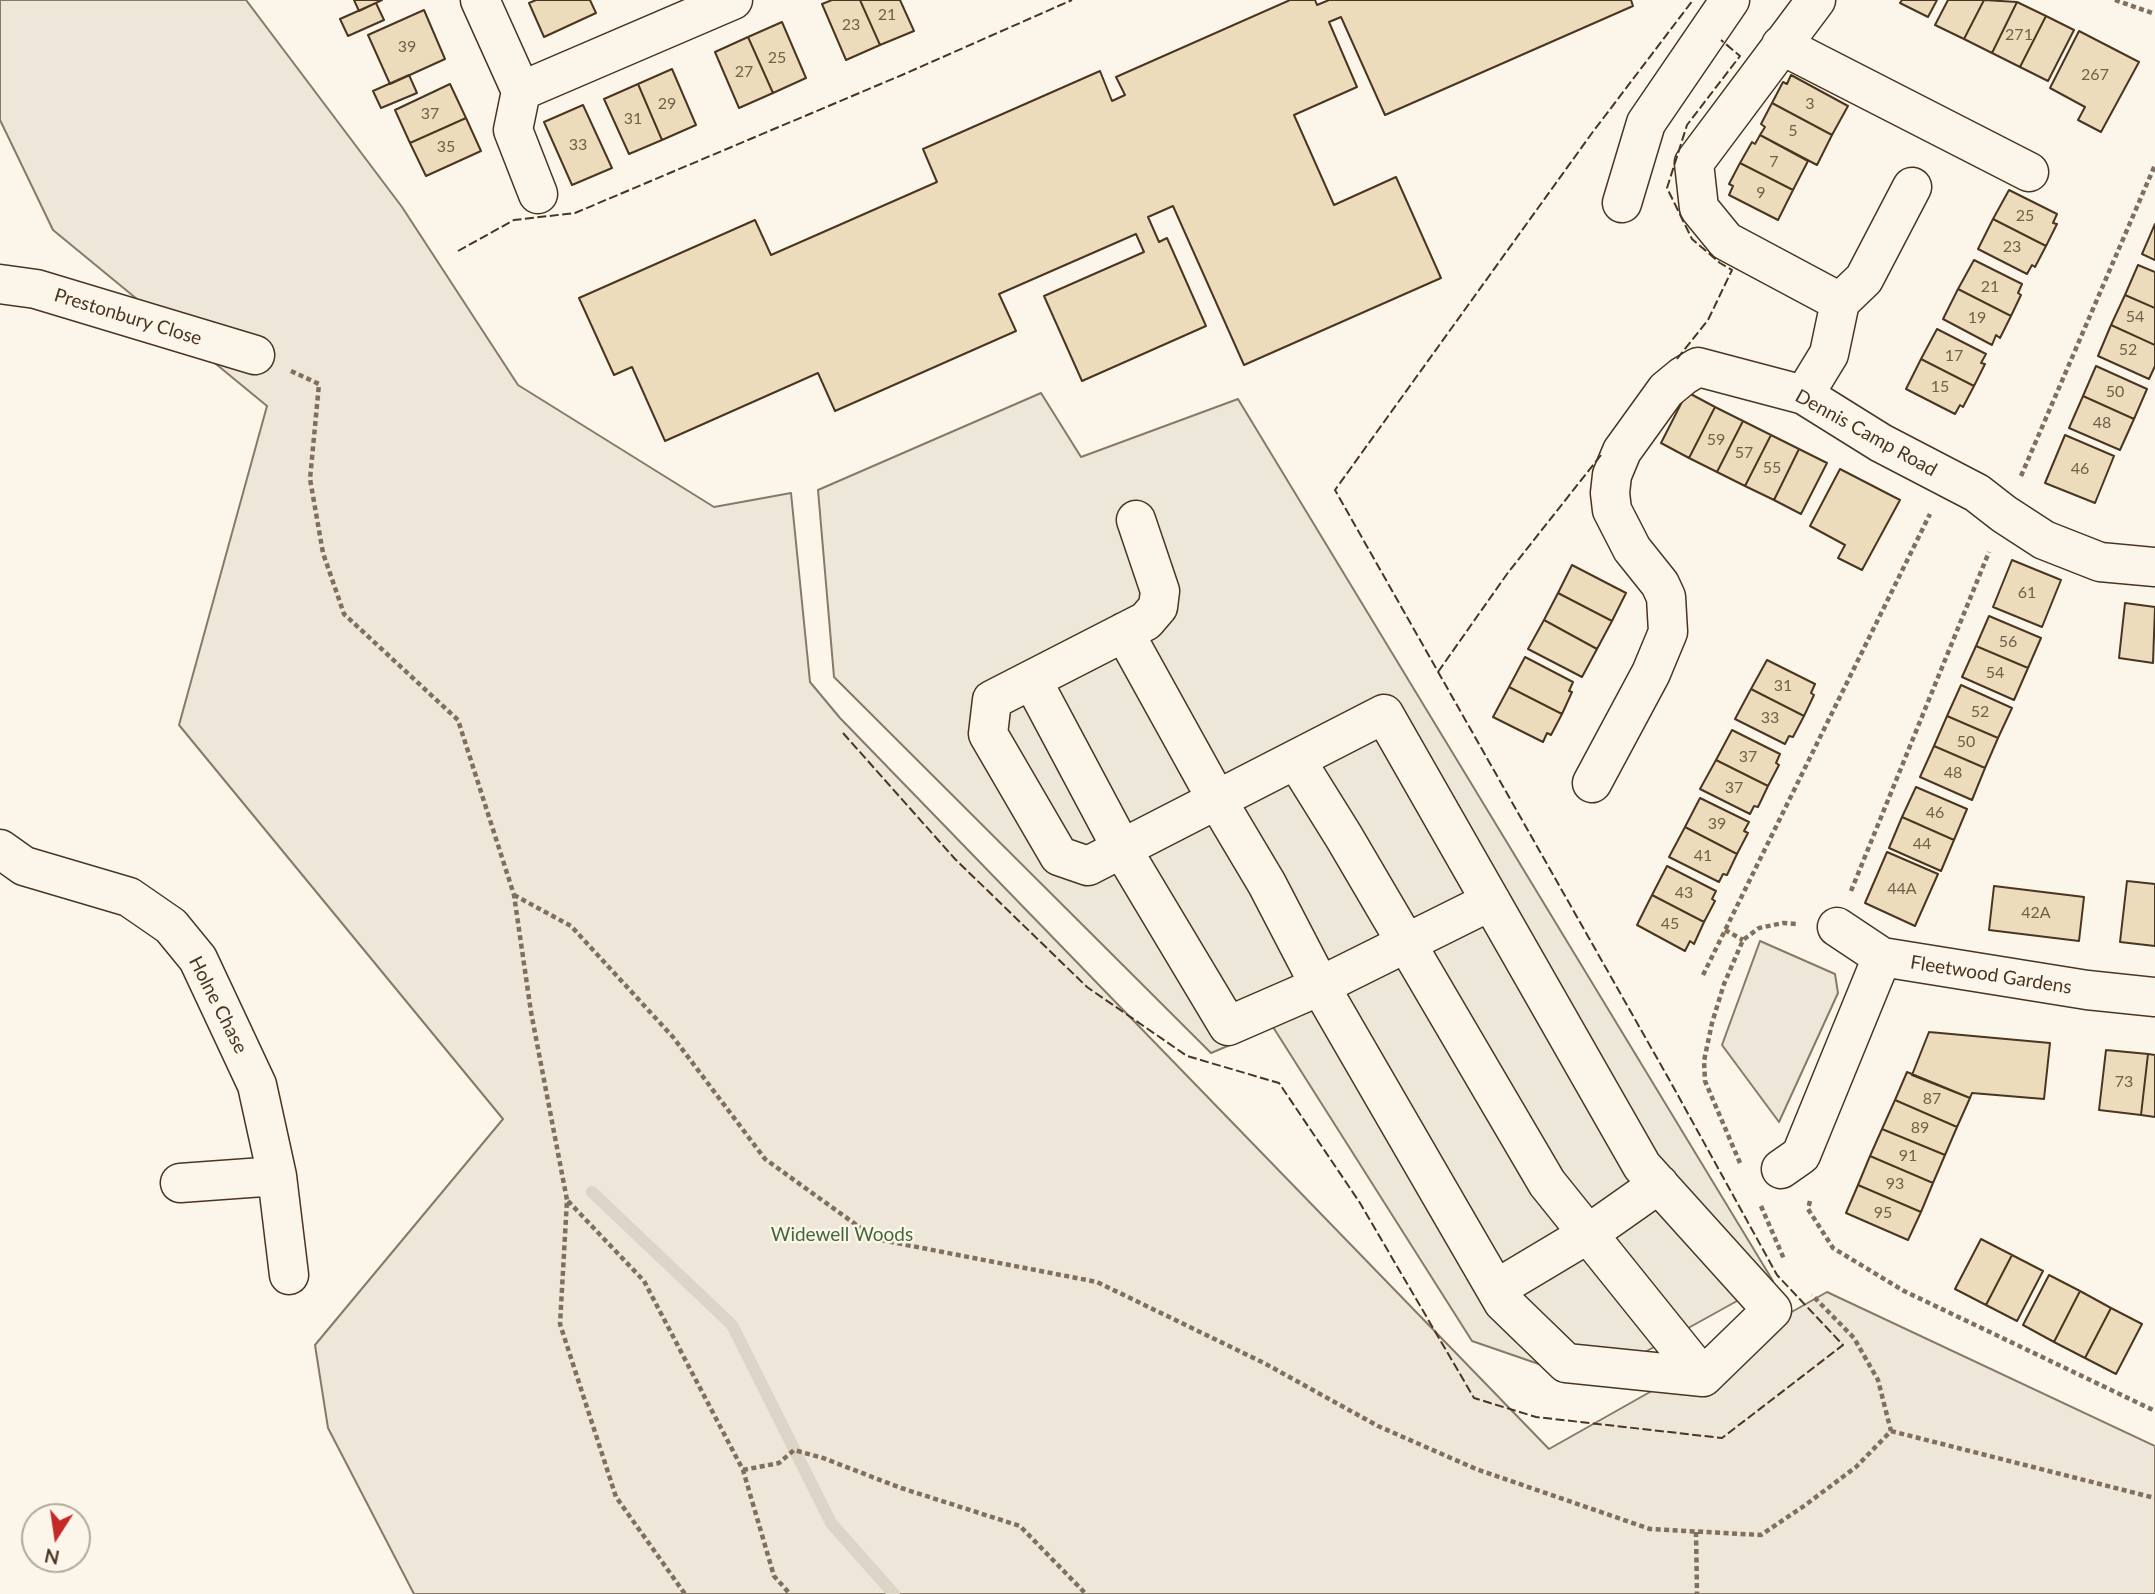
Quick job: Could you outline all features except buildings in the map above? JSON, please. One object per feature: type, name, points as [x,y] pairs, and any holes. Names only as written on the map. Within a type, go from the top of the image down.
[{"type":"street","points":[[480,0],[521,91],[513,130],[538,194]]},
{"type":"street","points":[[521,91],[733,0]]},
{"type":"street","points":[[1622,203],[1646,123],[1730,0]]},
{"type":"street","points":[[1816,0],[1694,163],[1699,208],[1726,241],[1840,302]]},
{"type":"street","points":[[1782,45],[2029,173]]},
{"type":"street","points":[[1804,395],[1829,354],[1840,302],[1864,279],[1912,187]]},
{"type":"street","name":"Prestonbury Close","points":[[0,284],[36,289],[255,355]]},
{"type":"street","name":"Dennis Camp Road","points":[[1592,783],[1651,673],[1668,632],[1666,597],[1660,584],[1632,549],[1612,510],[1612,475],[1622,451],[1666,390],[1698,367],[1804,395],[1881,443],[1977,493],[2004,514]]},
{"type":"street","points":[[2004,514],[2044,540],[2100,562],[2155,566]]},
{"type":"street","points":[[1124,632],[1217,800],[1267,884],[1320,986],[1503,1302],[1566,1363],[1703,1377],[1772,1310],[1642,1166],[1384,715],[1217,800],[1122,849],[1088,866],[1059,856],[988,734],[992,700],[1032,680],[1124,632],[1146,621],[1158,607],[1160,591],[1136,520]]},
{"type":"street","points":[[1032,680],[1122,849],[1228,1026],[1320,986],[1491,901]]},
{"type":"street","points":[[1296,760],[1547,1183],[1703,1377]]},
{"type":"street","name":"Holne Chase","points":[[0,849],[24,866],[129,897],[171,926],[198,959],[257,1085],[277,1176],[289,1275]]},
{"type":"street","name":"Fleetwood Gardens","points":[[1837,927],[1882,957],[2087,990],[2155,997]]},
{"type":"street","points":[[1771,1173],[1882,957]]},
{"type":"street","points":[[180,1183],[277,1176]]},
{"type":"street","points":[[1496,1289],[1588,1234],[1659,1184]]},
{"type":"path","points":[[2115,0],[2155,14]]},
{"type":"path","points":[[1785,1261],[1771,1173],[1705,1081],[1704,1061],[1716,1010],[1743,940],[1759,928],[1783,923],[1837,927],[2004,514],[2155,165]]},
{"type":"path","points":[[255,355],[319,384],[310,479],[323,553],[344,614],[458,720],[514,895],[531,1012],[567,1200],[560,1324],[616,1497],[685,1594]]},
{"type":"path","points":[[1703,975],[1948,479]]},
{"type":"path","points":[[514,895],[570,926],[673,1037],[765,1159],[876,1239],[1097,1282],[1264,1363],[1378,1426],[1476,1469],[1650,1529],[1761,1535],[1804,1507],[1856,1467],[1891,1430]]},
{"type":"path","points":[[1725,930],[1743,940]]},
{"type":"path","points":[[1771,1173],[1816,1171],[1808,1209],[1833,1248],[1904,1291],[2155,1411]]},
{"type":"path","points":[[567,1200],[644,1281],[743,1471],[774,1576],[790,1594]]},
{"type":"path","points":[[1808,1291],[1854,1338],[1878,1380],[1891,1430]]},
{"type":"path","points":[[1891,1430],[2155,1498]]},
{"type":"path","points":[[743,1471],[779,1463],[794,1450],[1020,1527],[1086,1594]]},
{"type":"path","points":[[1696,1532],[1697,1594]]},
{"type":"green space","name":"Widewell Woods","points":[[0,0],[246,0],[402,207],[518,385],[714,507],[791,493],[810,682],[840,718],[1549,1449],[1827,1292],[2155,1446],[2155,1594],[414,1594],[328,1428],[315,1345],[503,1119],[179,725],[267,406],[53,230],[0,120]]},
{"type":"green space","points":[[1760,941],[1835,974],[1838,993],[1779,1122],[1722,1045]]},
{"type":"shaded area","points":[[1041,393],[1081,457],[1238,399],[1773,1281],[1591,1382],[1472,1341],[1273,1027],[1211,1053],[834,677],[818,490]]},
{"type":"waterway","points":[[592,1192],[732,1325],[831,1523],[894,1594]]},
{"type":"fence","points":[[458,251],[514,220],[575,213],[1072,0]]},
{"type":"fence","points":[[843,733],[955,859],[1087,987],[1187,1056],[1279,1083],[1360,1203],[1474,1398],[1536,1417],[1722,1438],[1843,1345],[1777,1275],[1335,490],[1592,133],[1693,0]]},
{"type":"fence","points":[[1677,359],[1708,320],[1732,270],[1692,239],[1667,188],[1687,125],[1740,56],[1721,40]]},
{"type":"fence","points":[[1438,672],[1507,574],[1601,455]]}]
